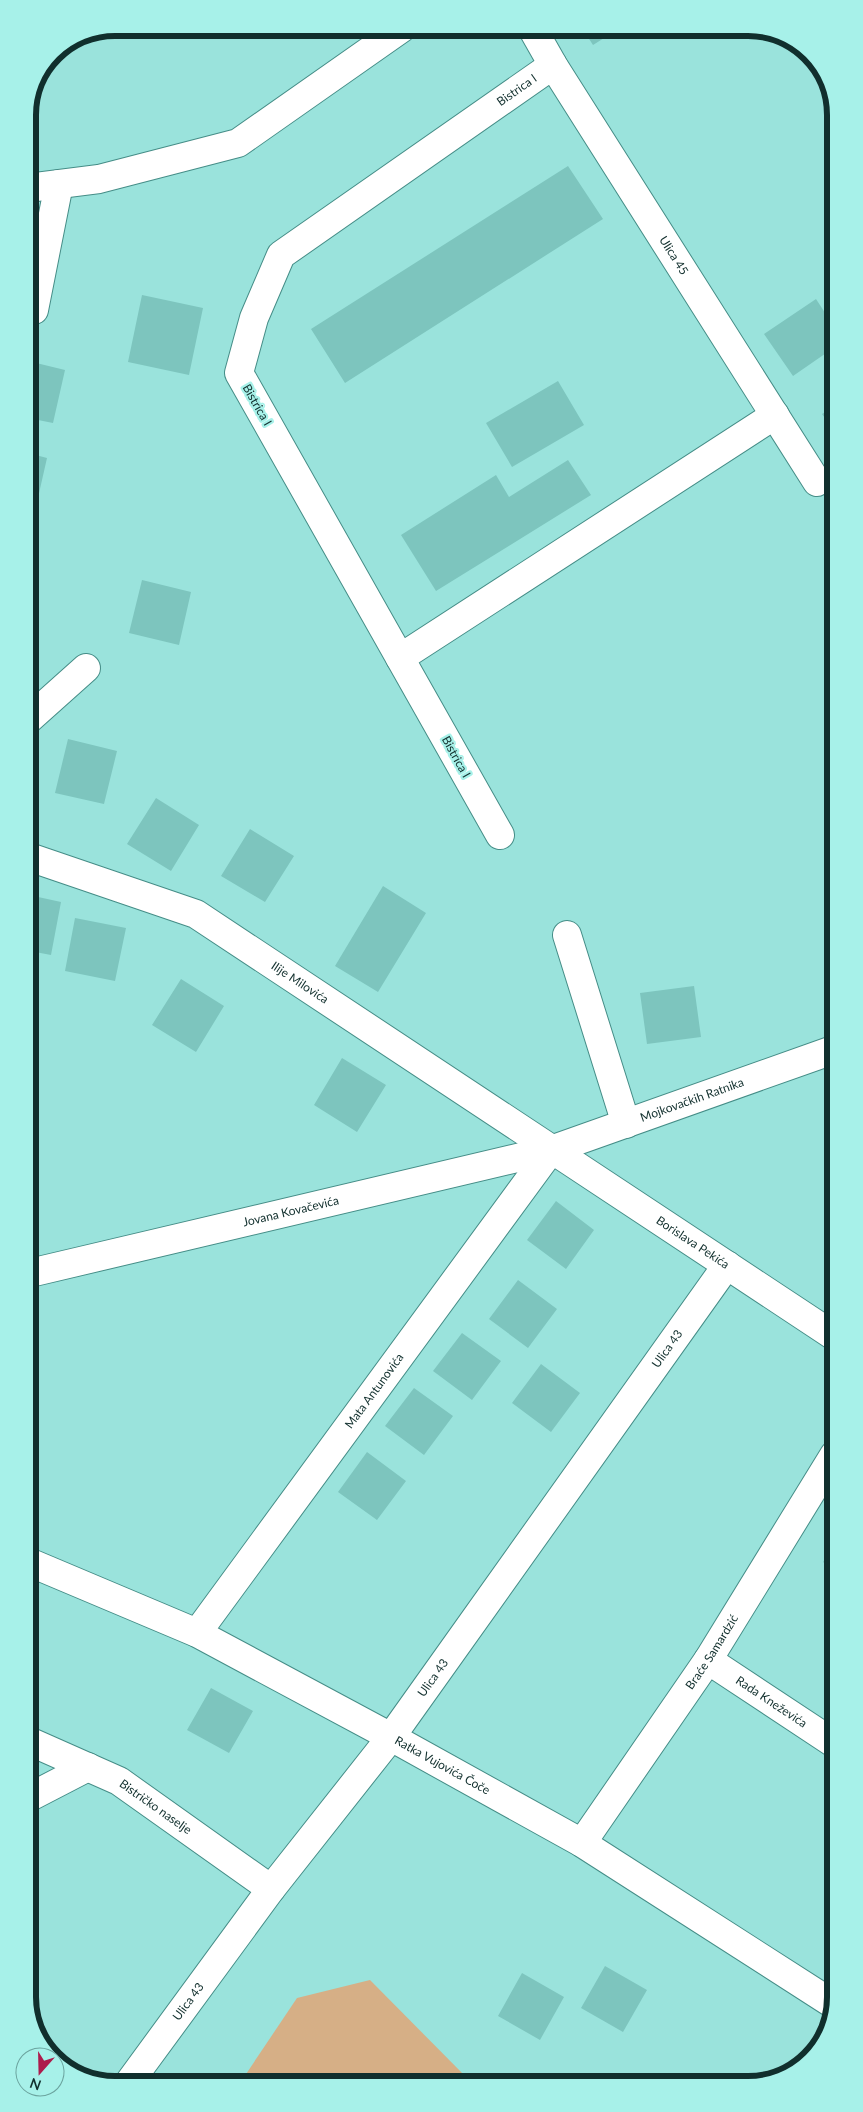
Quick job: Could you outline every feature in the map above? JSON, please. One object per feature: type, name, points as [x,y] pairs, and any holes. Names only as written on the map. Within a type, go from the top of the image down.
[{"type":"street","points":[[36,187],[99,179],[238,143],[391,36]]},
{"type":"street","name":"Ulica 45","points":[[537,36],[817,482]]},
{"type":"street","name":"Bistrica I","points":[[500,835],[239,373],[254,318],[281,255],[553,64]]},
{"type":"street","points":[[36,300],[59,184]]},
{"type":"street","points":[[400,658],[775,415]]},
{"type":"street","points":[[36,713],[86,668]]},
{"type":"street","name":"Ilije Milovića","points":[[36,859],[196,914],[551,1150]]},
{"type":"street","points":[[567,934],[626,1124]]},
{"type":"street","name":"Mojkovačkih Ratnika","points":[[551,1150],[827,1052]]},
{"type":"street","name":"Borislava Pekića","points":[[551,1150],[827,1331]]},
{"type":"street","name":"Jovana Kovačevića","points":[[36,1272],[551,1150]]},
{"type":"street","name":"Mata Antunovića","points":[[197,1633],[551,1150]]},
{"type":"street","name":"Ulica 43","points":[[134,2076],[271,1889],[392,1737],[728,1265]]},
{"type":"street","name":"Braće Samardzić","points":[[582,1843],[708,1660],[827,1467]]},
{"type":"street","name":"Ratka Vujovića Čoče","points":[[36,1565],[197,1633],[392,1737],[582,1843],[827,2000]]},
{"type":"street","name":"Rada Kneževića","points":[[708,1660],[827,1739]]},
{"type":"street","name":"Bistričko naselje","points":[[36,1744],[119,1781],[271,1889]]},
{"type":"street","points":[[36,1794],[88,1767]]},
{"type":"shaded area","points":[[370,1980],[465,2076],[245,2076],[297,1998]]},
{"type":"building","points":[[587,36],[607,36],[593,45]]},
{"type":"building","points":[[568,166],[603,219],[345,383],[311,329]]},
{"type":"building","points":[[142,295],[203,308],[189,375],[128,362]]},
{"type":"building","points":[[816,299],[827,316],[827,352],[793,376],[764,334]]},
{"type":"building","points":[[36,363],[65,370],[53,423],[36,420]]},
{"type":"building","points":[[558,381],[584,425],[512,467],[486,423]]},
{"type":"building","points":[[827,411],[827,421],[822,414]]},
{"type":"building","points":[[36,455],[47,458],[36,507]]},
{"type":"building","points":[[568,460],[591,495],[436,591],[401,535],[496,475],[509,497]]},
{"type":"building","points":[[142,580],[191,592],[179,645],[129,633]]},
{"type":"building","points":[[68,739],[117,751],[104,804],[55,793]]},
{"type":"building","points":[[156,798],[199,825],[171,871],[127,844]]},
{"type":"building","points":[[250,829],[294,856],[265,902],[221,876]]},
{"type":"building","points":[[383,886],[426,913],[378,992],[335,966]]},
{"type":"building","points":[[36,897],[61,902],[51,955],[36,952]]},
{"type":"building","points":[[75,918],[126,928],[115,981],[65,971]]},
{"type":"building","points":[[181,979],[224,1006],[196,1052],[152,1025]]},
{"type":"building","points":[[694,986],[701,1037],[647,1044],[640,993]]},
{"type":"building","points":[[342,1058],[386,1085],[357,1132],[314,1105]]},
{"type":"building","points":[[556,1201],[594,1230],[566,1269],[527,1240]]},
{"type":"building","points":[[518,1280],[557,1309],[528,1348],[489,1319]]},
{"type":"building","points":[[462,1333],[501,1361],[472,1400],[433,1371]]},
{"type":"building","points":[[541,1364],[580,1393],[551,1432],[512,1403]]},
{"type":"building","points":[[414,1388],[453,1416],[424,1455],[385,1426]]},
{"type":"building","points":[[367,1452],[406,1481],[377,1520],[338,1492]]},
{"type":"building","points":[[827,1556],[827,1565],[823,1562]]},
{"type":"building","points":[[211,1688],[253,1711],[229,1753],[187,1730]]},
{"type":"building","points":[[605,1966],[647,1990],[623,2032],[581,2008]]},
{"type":"building","points":[[522,1973],[564,1997],[540,2040],[498,2016]]}]
